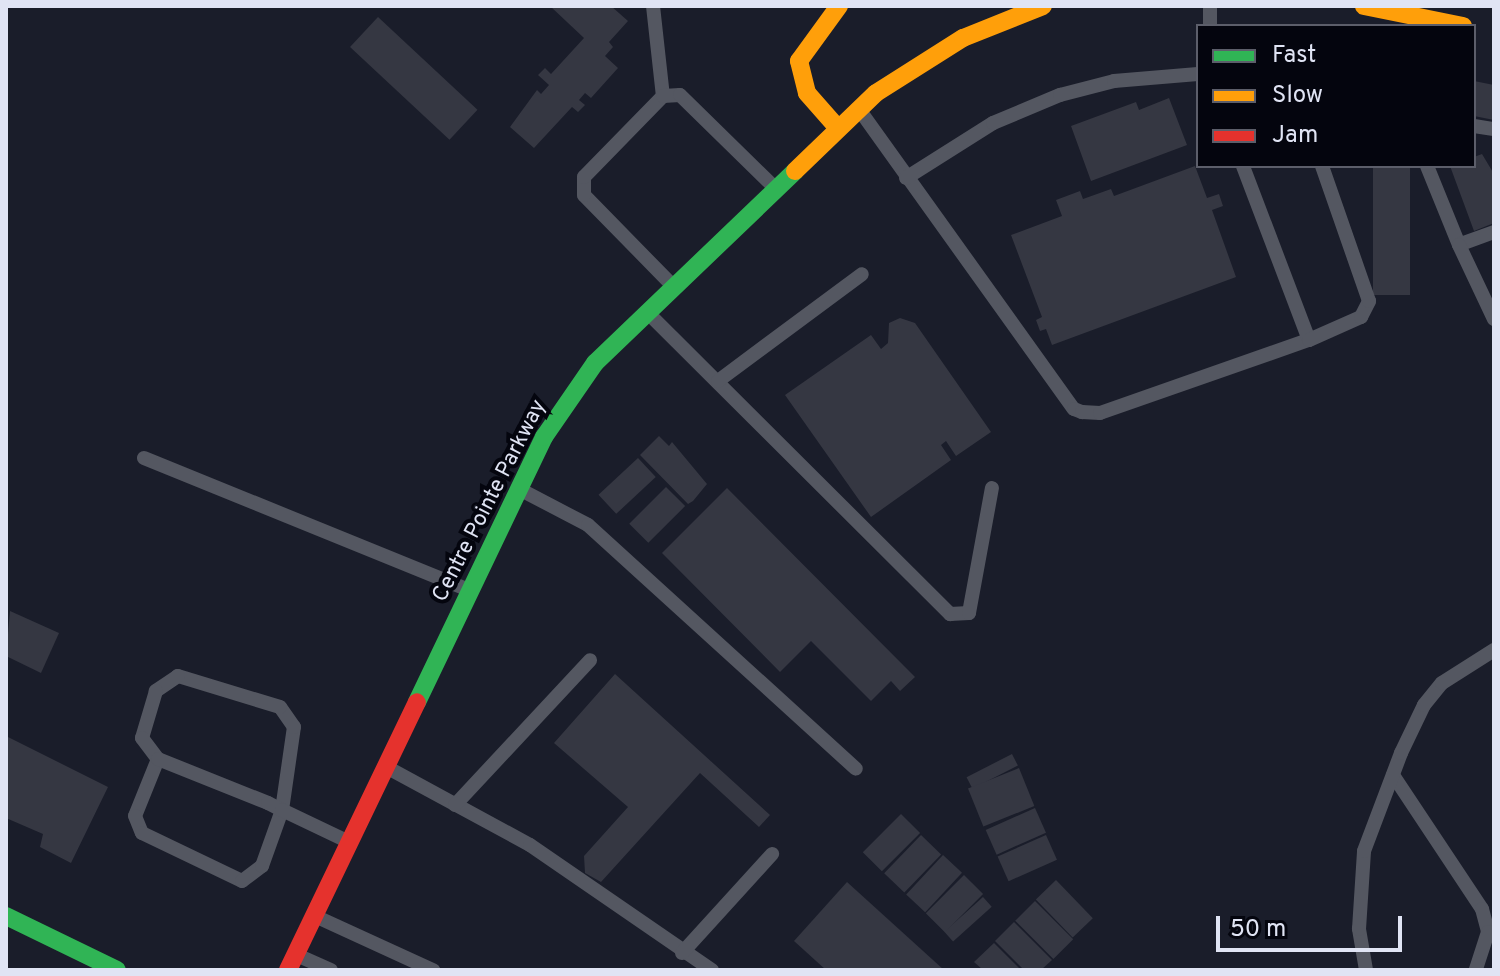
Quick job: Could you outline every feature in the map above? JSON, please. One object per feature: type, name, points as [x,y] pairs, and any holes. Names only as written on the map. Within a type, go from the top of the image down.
[{"type":"street","points":[[836,126],[807,93],[799,61],[839,6]]},
{"type":"street","name":"Centre Pointe Parkway","points":[[292,962],[519,489],[568,399],[647,312],[836,126],[917,63],[963,38],[1043,6]]},
{"type":"street","points":[[1364,6],[1453,24]]},
{"type":"street","points":[[6,916],[117,970]]},
{"type":"lane","points":[[653,6],[663,96]]},
{"type":"lane","points":[[906,178],[993,123],[1060,95],[1114,81],[1196,74]]},
{"type":"lane","points":[[673,286],[584,195],[584,177],[663,96],[680,95],[775,187]]},
{"type":"lane","points":[[858,108],[1074,409],[1082,412],[1100,413],[1309,340],[1361,317],[1369,301],[1323,168]]},
{"type":"lane","points":[[1244,168],[1309,340]]},
{"type":"lane","points":[[1428,168],[1494,319]]},
{"type":"lane","points":[[1459,245],[1494,232]]},
{"type":"lane","points":[[718,381],[862,274]]},
{"type":"lane","points":[[1479,287],[1494,282]]},
{"type":"lane","points":[[647,312],[950,614],[969,613],[992,488]]},
{"type":"lane","points":[[144,458],[470,590]]},
{"type":"lane","points":[[519,489],[588,525],[856,769]]},
{"type":"lane","points":[[1366,970],[1359,929],[1364,851],[1393,775],[1424,705],[1442,683],[1494,650]]},
{"type":"lane","points":[[455,805],[590,660]]},
{"type":"lane","points":[[158,759],[135,816],[142,833],[242,881],[262,866],[282,810],[294,727],[280,707],[178,676],[156,691],[142,738],[158,759],[282,810],[350,842]]},
{"type":"lane","points":[[386,767],[530,845],[682,953],[712,970]]},
{"type":"lane","points":[[1393,775],[1482,909],[1488,932],[1476,970]]},
{"type":"lane","points":[[682,953],[772,854]]},
{"type":"lane","points":[[314,915],[433,970]]},
{"type":"lane","points":[[292,962],[331,970]]},
{"type":"building","points":[[550,6],[611,6],[628,21],[609,42],[613,47],[605,56],[618,68],[591,98],[585,93],[579,100],[585,105],[578,112],[572,107],[534,148],[510,127],[537,90],[541,94],[549,85],[538,75],[545,68],[551,74],[584,38]]},
{"type":"building","points":[[378,17],[477,110],[450,140],[350,47]]},
{"type":"building","points":[[1476,81],[1494,85],[1494,120],[1476,116]]},
{"type":"building","points":[[1169,98],[1187,145],[1091,181],[1071,126],[1136,102],[1139,110]]},
{"type":"building","points":[[1482,154],[1494,174],[1494,223],[1474,231],[1451,168],[1476,168],[1476,156]]},
{"type":"building","points":[[1195,166],[1207,198],[1219,194],[1223,206],[1212,210],[1236,277],[1052,345],[1046,329],[1040,331],[1036,320],[1042,317],[1011,235],[1062,216],[1056,200],[1080,191],[1083,199],[1111,189],[1114,196]]},
{"type":"building","points":[[1373,168],[1410,168],[1410,295],[1373,295]]},
{"type":"building","points":[[900,318],[915,323],[991,432],[956,456],[946,441],[941,445],[951,460],[871,517],[785,395],[871,335],[881,349],[888,343],[889,323]]},
{"type":"building","points":[[659,436],[669,446],[672,442],[707,484],[688,504],[640,455]]},
{"type":"building","points":[[638,458],[656,477],[616,514],[599,495]]},
{"type":"building","points":[[666,487],[685,506],[648,543],[629,524]]},
{"type":"building","points":[[727,488],[915,677],[900,691],[891,681],[871,701],[811,641],[780,672],[662,553]]},
{"type":"building","points":[[10,611],[59,633],[41,673],[6,656]]},
{"type":"building","points":[[615,674],[770,815],[759,827],[700,773],[601,882],[585,873],[584,856],[628,807],[554,743]]},
{"type":"building","points":[[6,736],[108,787],[71,863],[40,847],[43,834],[6,818]]},
{"type":"building","points":[[1012,754],[1018,766],[972,789],[967,777]]},
{"type":"building","points":[[1019,768],[1034,806],[983,827],[968,789]]},
{"type":"building","points":[[1035,808],[1046,833],[997,855],[986,830]]},
{"type":"building","points":[[901,814],[920,833],[882,871],[863,852]]},
{"type":"building","points":[[921,835],[941,854],[904,893],[884,873]]},
{"type":"building","points":[[1046,835],[1057,860],[1009,881],[998,857]]},
{"type":"building","points":[[943,855],[962,873],[925,912],[906,894]]},
{"type":"building","points":[[964,875],[983,894],[945,932],[926,913]]},
{"type":"building","points":[[1056,880],[1093,918],[1073,938],[1036,899]]},
{"type":"building","points":[[847,882],[944,970],[826,970],[794,941]]},
{"type":"building","points":[[983,897],[992,907],[953,941],[944,932]]},
{"type":"building","points":[[1035,901],[1073,939],[1053,959],[1015,921]]},
{"type":"building","points":[[1014,922],[1052,960],[1041,970],[1024,970],[995,941]]},
{"type":"building","points":[[994,943],[1021,970],[983,970],[974,962]]},
{"type":"traffic: fast","points":[[417,702],[544,437],[595,363],[795,171]]},
{"type":"traffic: fast","points":[[6,916],[117,970]]},
{"type":"traffic: slow","points":[[836,126],[807,93],[799,61],[839,6]]},
{"type":"traffic: slow","points":[[795,171],[876,93],[963,38],[1043,6]]},
{"type":"traffic: slow","points":[[1364,6],[1453,24]]},
{"type":"traffic: jam","points":[[288,970],[417,702]]}]
